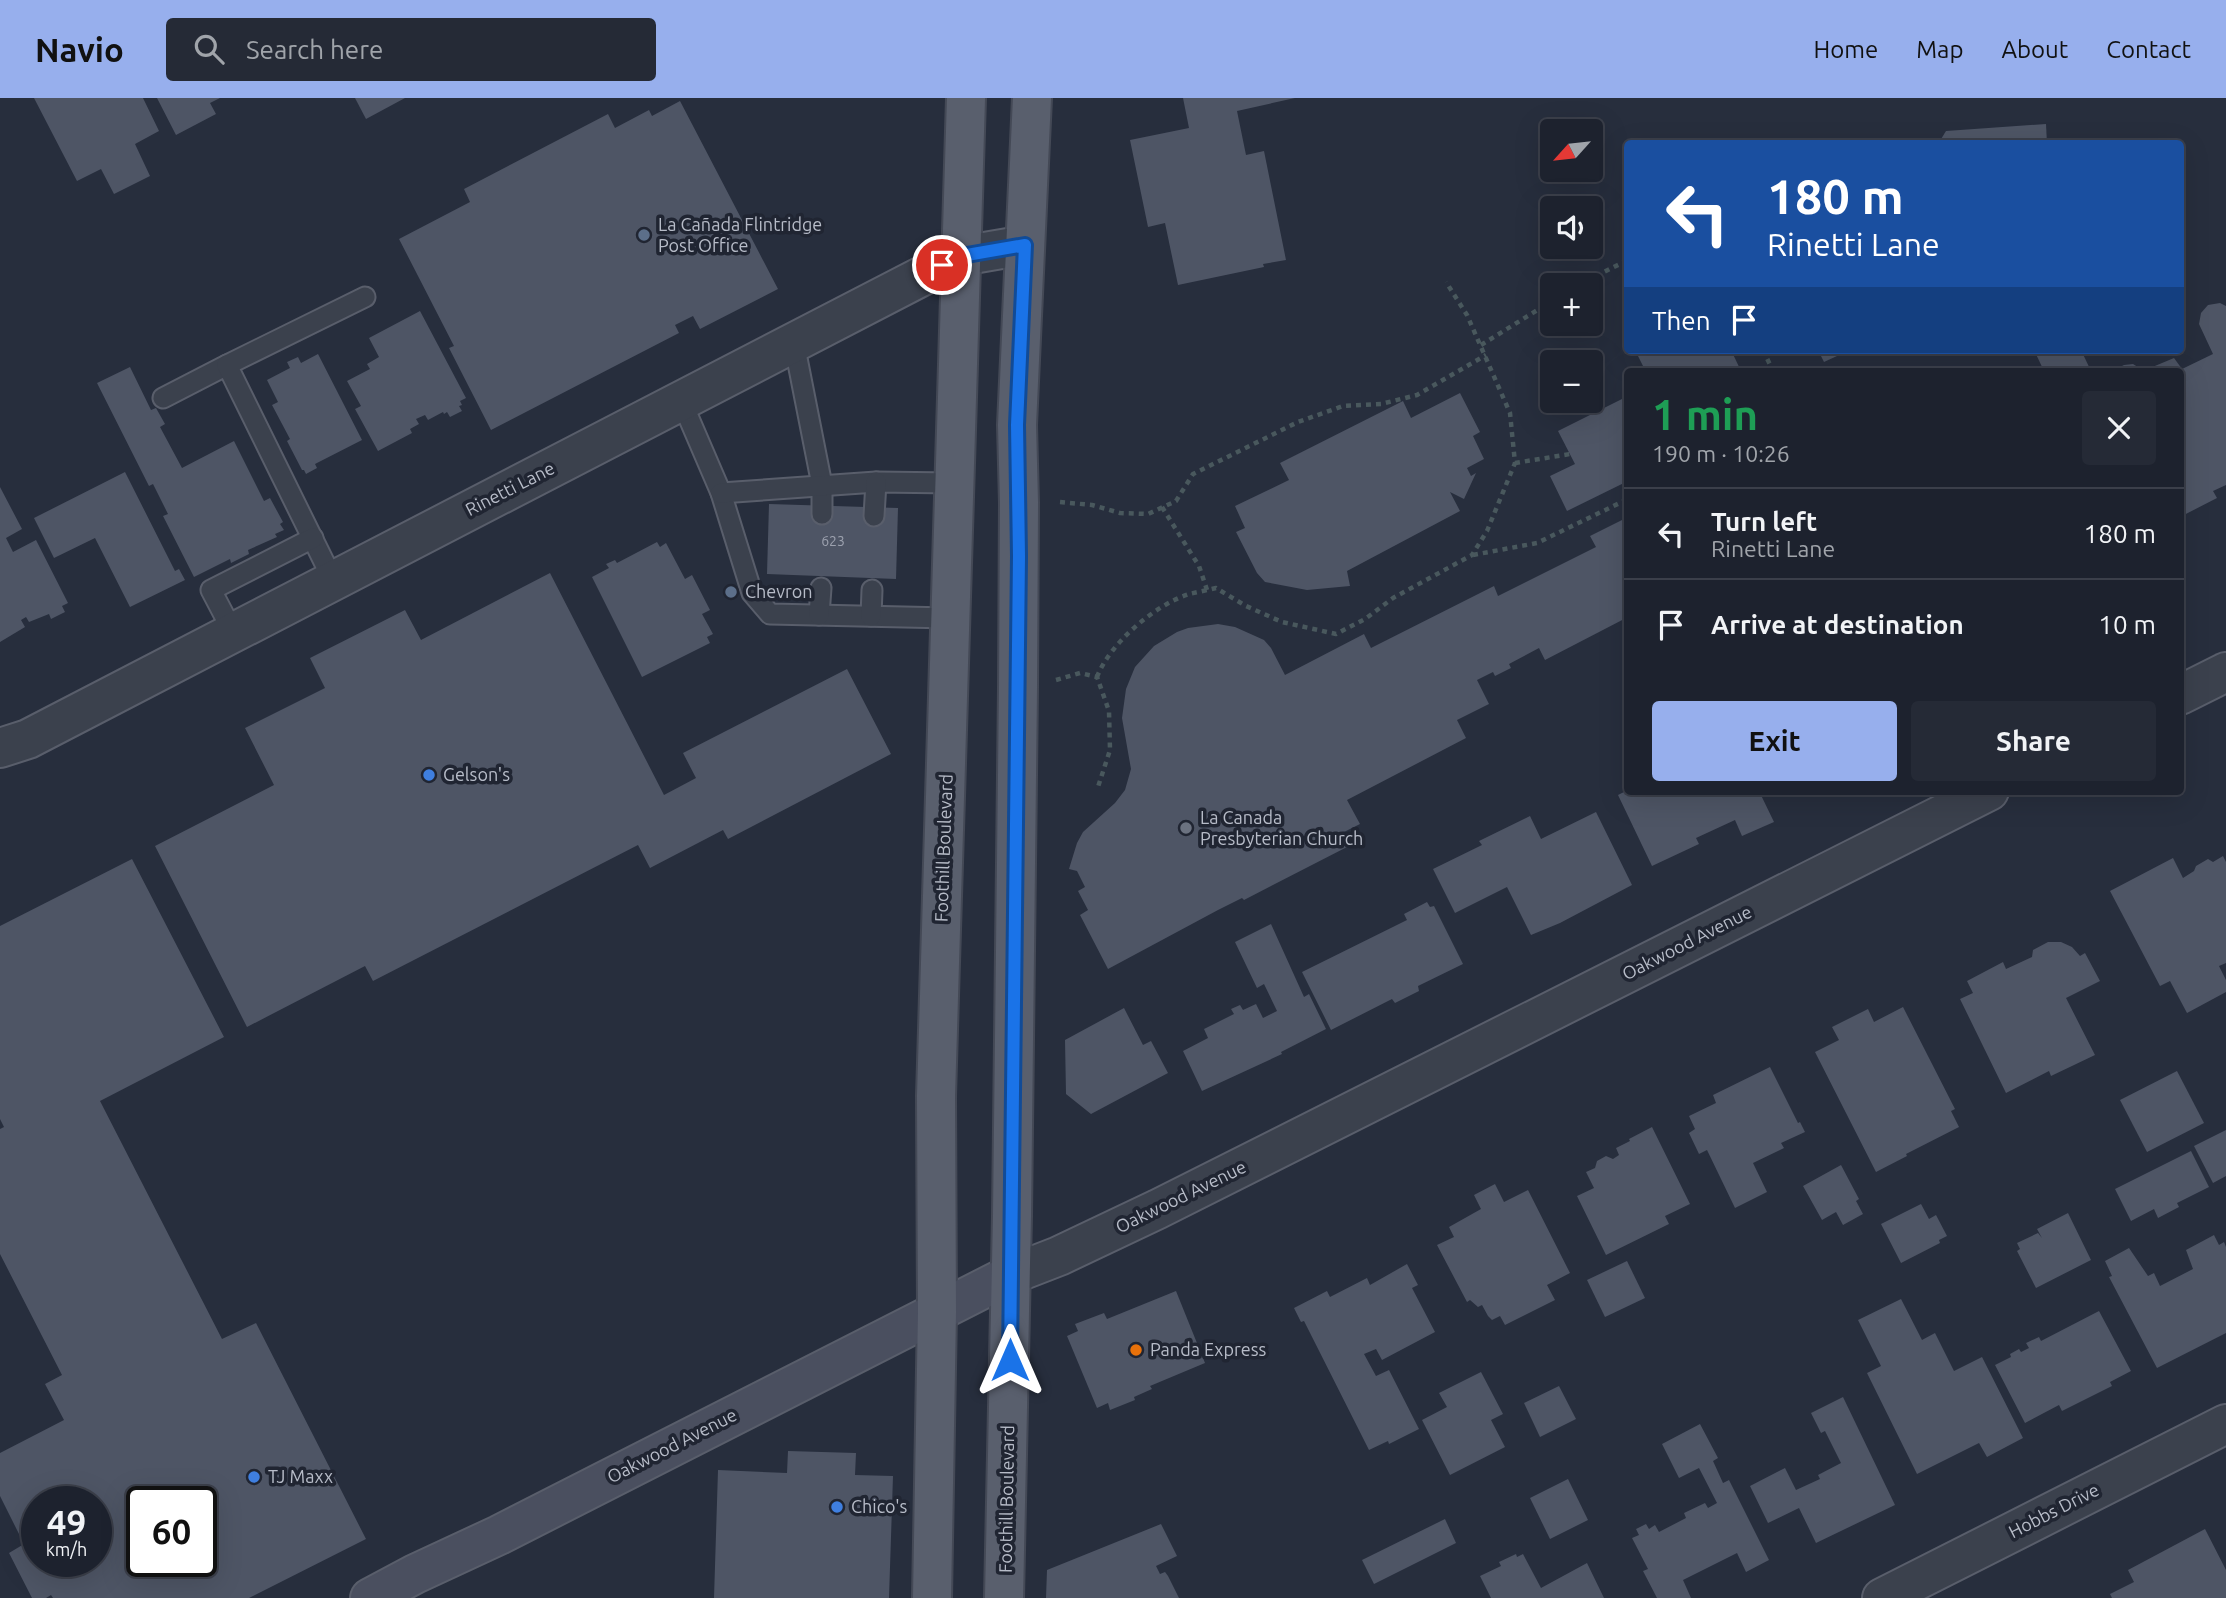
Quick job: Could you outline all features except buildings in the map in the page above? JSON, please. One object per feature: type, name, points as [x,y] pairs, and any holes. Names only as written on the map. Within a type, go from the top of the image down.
[{"type":"main road","name":"Foothill Boulevard","points":[[932,1598],[937,1312],[936,1096],[966,98]]},
{"type":"main road","name":"Foothill Boulevard","points":[[1004,1598],[1019,516],[1017,425],[1032,98]]},
{"type":"street","name":"Rinetti Lane","points":[[0,748],[29,739],[961,256],[1025,245]]},
{"type":"street","points":[[2184,693],[2226,672]]},
{"type":"street","name":"Oakwood Avenue","points":[[370,1598],[1010,1275],[1059,1256],[1170,1203],[1981,795]]},
{"type":"street","name":"Hobbs Drive","points":[[1882,1598],[2226,1424]]},
{"type":"lane","points":[[163,398],[365,297]]},
{"type":"lane","points":[[794,343],[821,485],[822,514]]},
{"type":"lane","points":[[228,365],[333,580]]},
{"type":"lane","points":[[681,400],[721,494],[752,593],[769,614],[949,618]]},
{"type":"lane","points":[[874,516],[876,482]]},
{"type":"lane","points":[[721,494],[876,482],[954,483]]},
{"type":"lane","points":[[233,632],[211,590],[313,538]]},
{"type":"lane","points":[[819,615],[821,588]]},
{"type":"lane","points":[[871,616],[872,590]]},
{"type":"path","points":[[1602,273],[1624,262]]},
{"type":"path","points":[[1446,282],[1468,315],[1510,413],[1515,464],[1487,531],[1472,555]]},
{"type":"path","points":[[1481,345],[1540,308]]},
{"type":"path","points":[[1060,502],[1148,514],[1176,500],[1193,474],[1298,422],[1343,406],[1381,404],[1417,395],[1486,355]]},
{"type":"path","points":[[1515,464],[1570,454]]},
{"type":"path","points":[[1097,790],[1110,750],[1109,711],[1097,677],[1102,663],[1117,643],[1143,620],[1187,595],[1216,588],[1246,606],[1282,622],[1336,634],[1365,619],[1393,598],[1472,555],[1538,543],[1624,501]]},
{"type":"path","points":[[1162,507],[1199,566],[1207,590]]},
{"type":"path","points":[[1056,680],[1080,673],[1097,677]]},
{"type":"place","name":"La Cañada Flintridge Post Office","points":[[644,235]]},
{"type":"place","name":"Chevron","points":[[731,592]]},
{"type":"place","name":"Gelson's","points":[[429,775]]},
{"type":"place","name":"La Canada Presbyterian Church","points":[[1186,828]]},
{"type":"place","name":"Panda Express","points":[[1136,1350]]},
{"type":"place","name":"TJ Maxx","points":[[254,1477]]},
{"type":"place","name":"Chico's","points":[[837,1507]]},
{"type":"route","points":[[942,265],[961,256],[1025,245],[1017,425],[1019,556],[1010,1360]]}]
